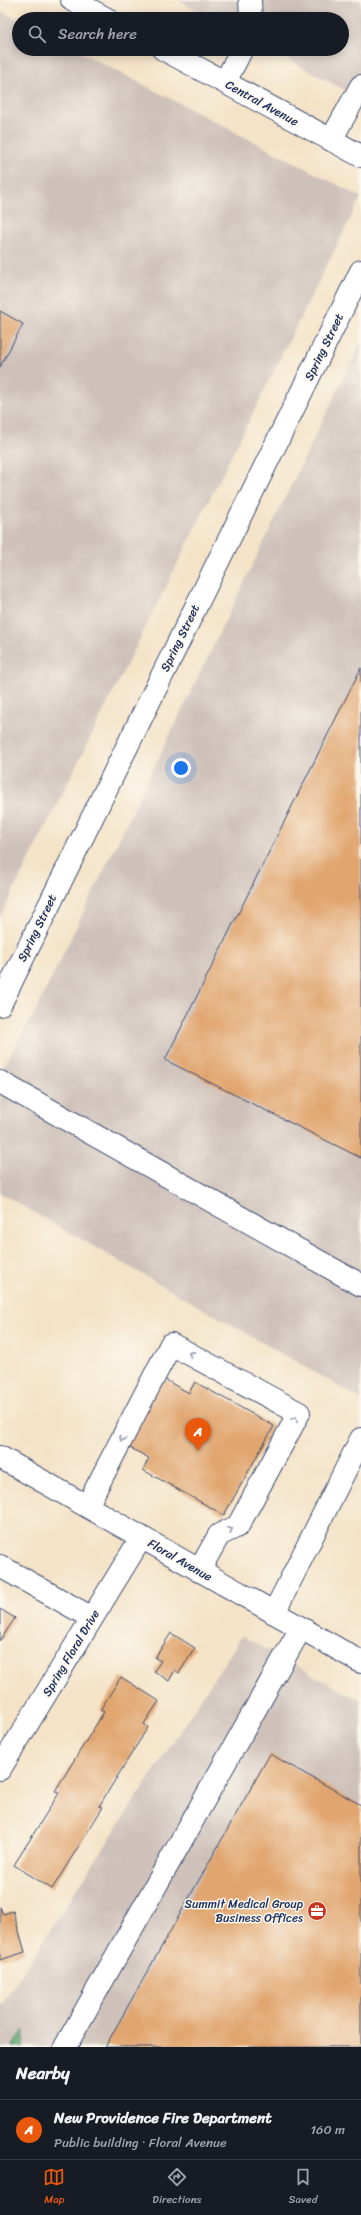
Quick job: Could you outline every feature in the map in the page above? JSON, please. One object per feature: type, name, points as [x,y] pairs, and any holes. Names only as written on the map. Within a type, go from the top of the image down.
[{"type":"street","points":[[72,0],[94,12]]},
{"type":"street","points":[[250,0],[251,12]]},
{"type":"street","name":"Central Avenue","points":[[176,56],[361,156]]},
{"type":"street","points":[[225,82],[238,56]]},
{"type":"street","points":[[331,140],[361,86]]},
{"type":"street","name":"Spring Street","points":[[0,1005],[361,271]]},
{"type":"street","points":[[0,1082],[361,1285]]},
{"type":"street","points":[[87,1506],[171,1344],[299,1413],[238,1526],[219,1535],[200,1571]]},
{"type":"street","points":[[274,1613],[361,1439]]},
{"type":"street","name":"Floral Avenue","points":[[0,1457],[361,1662]]},
{"type":"street","name":"Spring Floral Drive","points":[[0,1769],[141,1538]]},
{"type":"street","points":[[0,1566],[92,1618]]},
{"type":"street","points":[[65,2047],[301,1628]]},
{"type":"shaded area","points":[[178,0],[361,0],[361,99],[282,56],[349,56],[349,12],[200,12]]},
{"type":"shaded area","points":[[0,11],[12,17],[12,56],[88,56],[361,197],[0,918]]},
{"type":"shaded area","points":[[361,342],[361,1399],[0,1193],[0,1072],[36,1010]]},
{"type":"shaded area","points":[[242,1636],[361,1701],[361,2047],[23,2047],[23,2031],[12,2047],[0,2047],[0,2007]]},
{"type":"green space","points":[[24,2030],[23,2047],[12,2047]]},
{"type":"building","points":[[0,311],[23,324],[0,367]]},
{"type":"building","points":[[361,668],[361,1158],[165,1060]]},
{"type":"building","points":[[162,1378],[189,1393],[195,1382],[274,1426],[224,1515],[143,1470],[149,1458],[125,1445]]},
{"type":"building","points":[[0,1609],[15,1618],[0,1641]]},
{"type":"building","points":[[171,1633],[195,1648],[179,1673],[175,1670],[169,1681],[154,1671],[161,1661],[155,1658]]},
{"type":"building","points":[[121,1677],[159,1701],[144,1724],[148,1727],[99,1806],[103,1807],[52,1889],[14,1865],[59,1793],[55,1791],[104,1712],[100,1710]]},
{"type":"building","points":[[270,1754],[361,1805],[361,2047],[105,2047]]},
{"type":"building","points":[[0,1907],[3,1914],[13,1911],[25,1952],[0,1960]]},
{"type":"place","name":"New Providence Fire Department","points":[[198,1451]]},
{"type":"place","name":"Summit Medical Group Business Offices","points":[[317,1911]]}]
